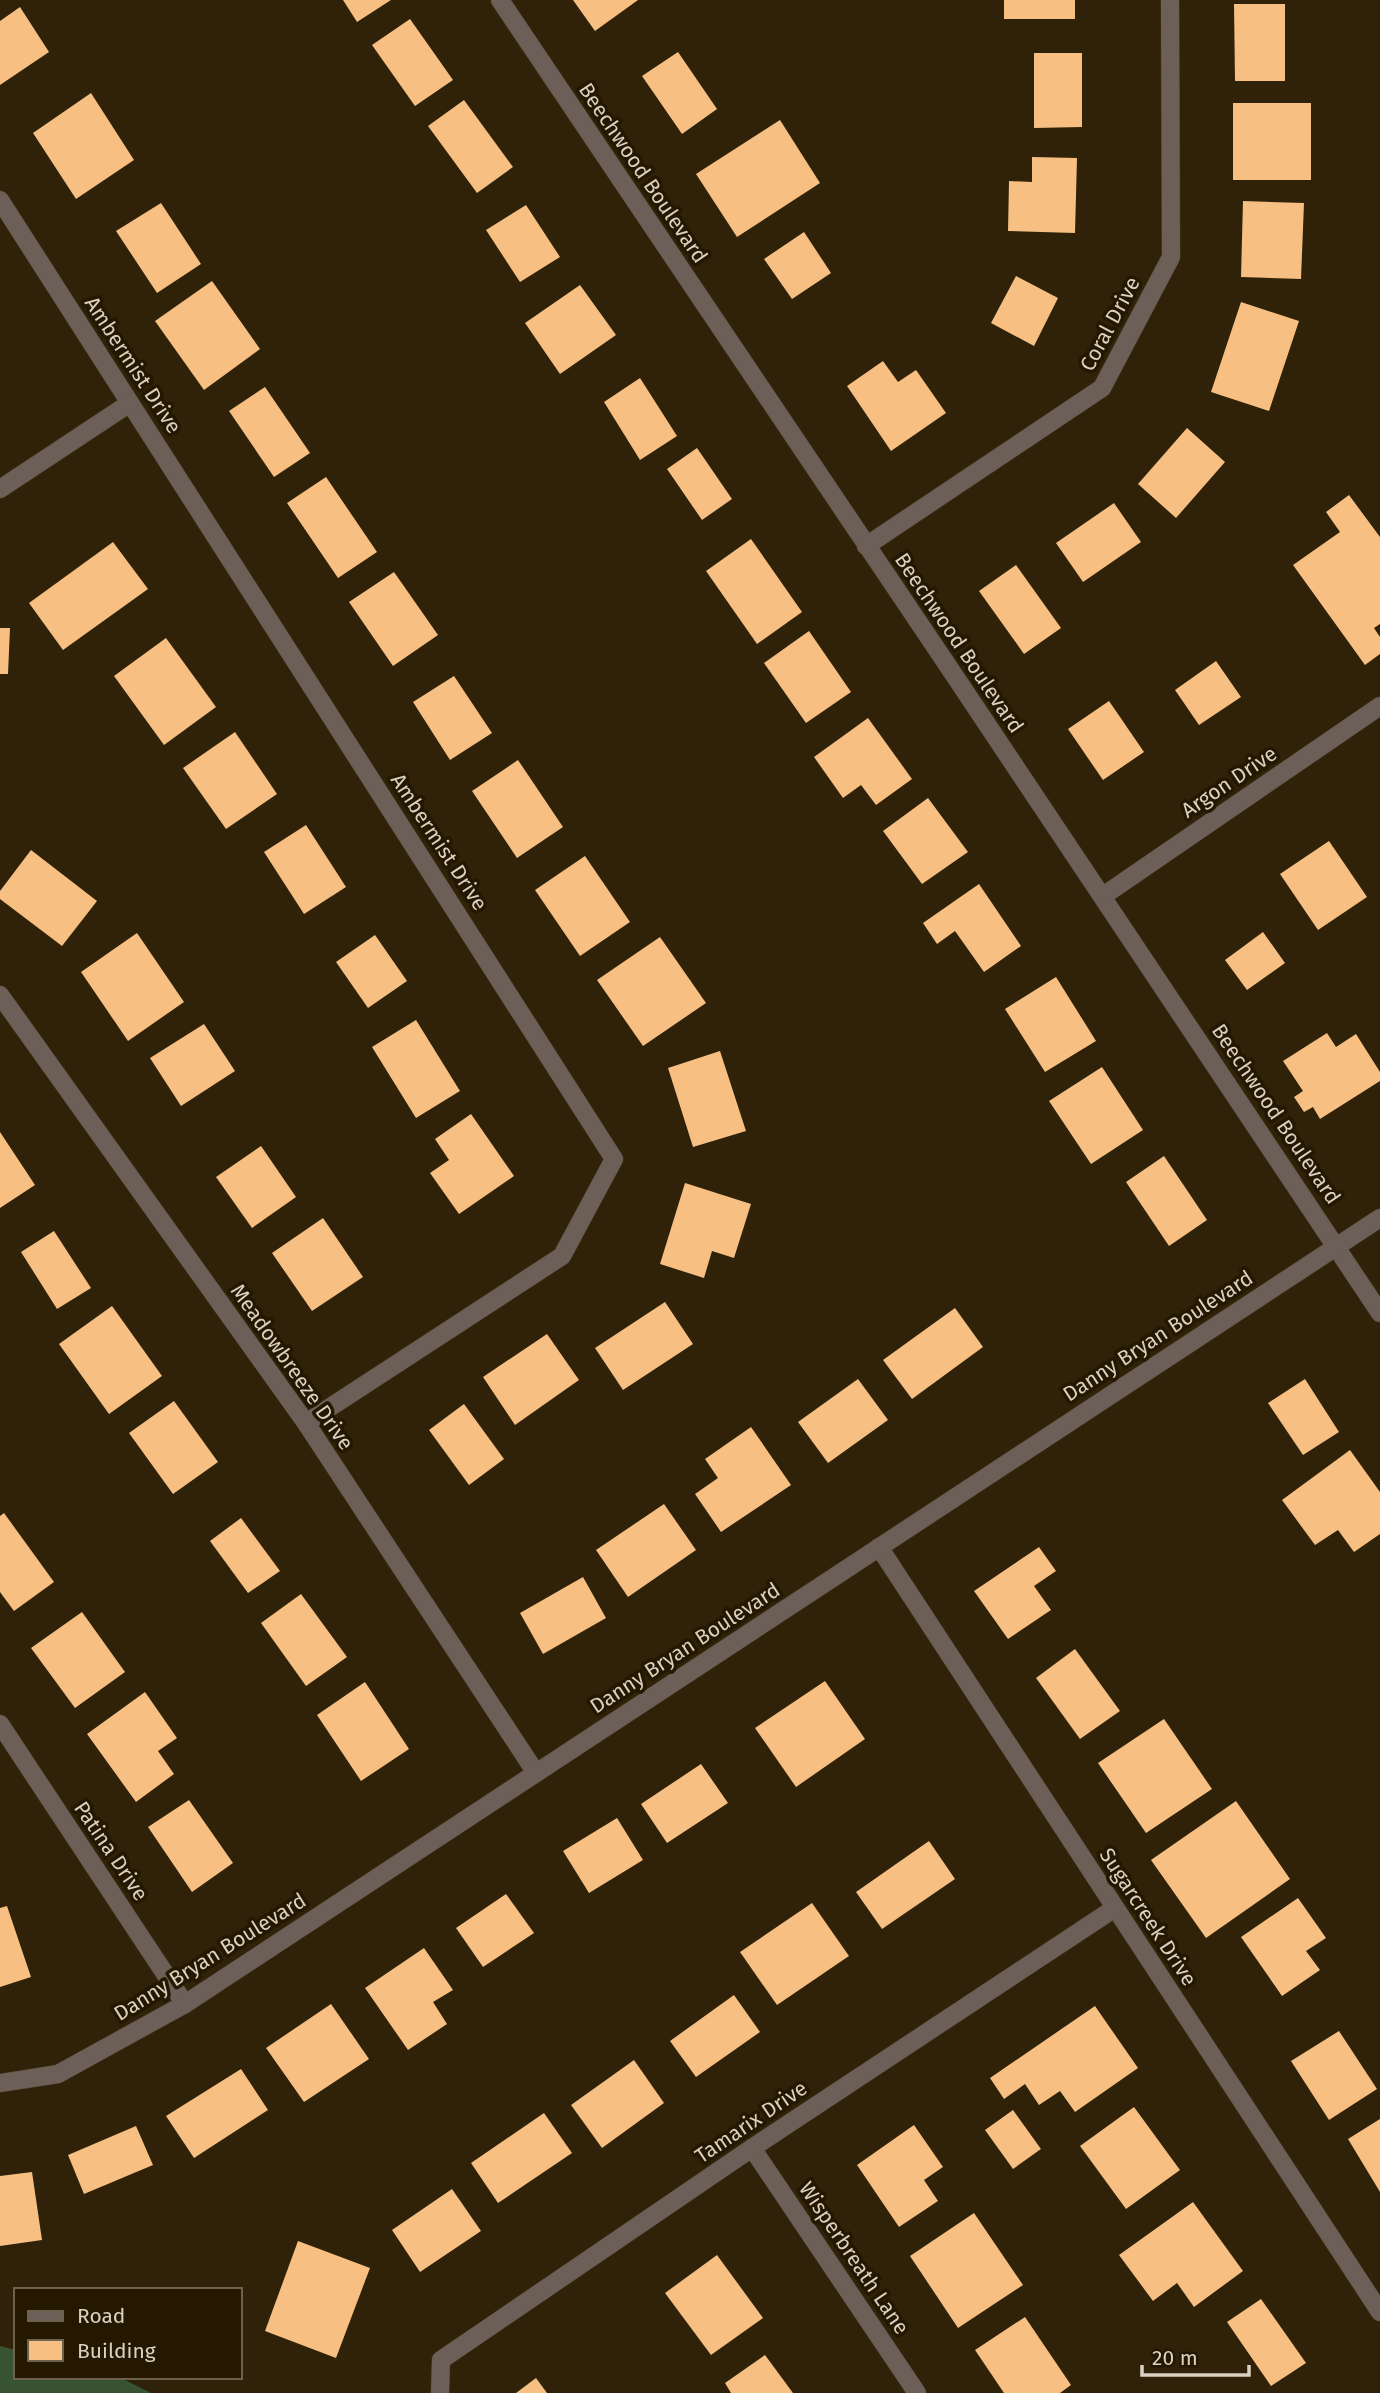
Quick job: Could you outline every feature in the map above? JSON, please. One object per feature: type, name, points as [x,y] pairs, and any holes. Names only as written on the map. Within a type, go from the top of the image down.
[{"type":"street","name":"Beechwood Boulevard","points":[[500,0],[1103,895],[1380,1313]]},
{"type":"street","name":"Coral Drive","points":[[866,546],[1102,388],[1171,257],[1170,0]]},
{"type":"street","name":"Ambermist Drive","points":[[0,200],[614,1159],[562,1256],[306,1423]]},
{"type":"street","points":[[0,489],[130,403]]},
{"type":"street","name":"Argon Drive","points":[[1103,895],[1380,706]]},
{"type":"street","name":"Meadowbreeze Drive","points":[[0,995],[306,1423],[536,1773]]},
{"type":"street","name":"Danny Bryan Boulevard","points":[[0,2083],[58,2074],[185,2004],[1380,1217]]},
{"type":"street","name":"Sugarcreek Drive","points":[[878,1547],[1380,2312]]},
{"type":"street","name":"Patina Drive","points":[[0,1724],[185,2004]]},
{"type":"street","name":"Tamarix Drive","points":[[440,2393],[441,2360],[752,2148],[1115,1908]]},
{"type":"street","name":"Wisperbreath Lane","points":[[752,2148],[917,2393]]},
{"type":"green space","points":[[0,2346],[14,2350],[14,2379],[123,2379],[151,2393],[0,2393]]},
{"type":"building","points":[[343,0],[391,0],[357,22]]},
{"type":"building","points":[[573,0],[638,0],[595,31]]},
{"type":"building","points":[[1004,0],[1075,0],[1075,19],[1004,19]]},
{"type":"building","points":[[1234,4],[1285,4],[1285,81],[1235,81]]},
{"type":"building","points":[[20,7],[49,52],[0,85],[0,21]]},
{"type":"building","points":[[410,19],[453,80],[415,106],[372,45]]},
{"type":"building","points":[[678,52],[717,109],[682,134],[642,76]]},
{"type":"building","points":[[1034,53],[1082,53],[1082,127],[1034,128]]},
{"type":"building","points":[[91,93],[134,160],[76,199],[33,133]]},
{"type":"building","points":[[464,100],[513,167],[477,193],[428,126]]},
{"type":"building","points":[[1233,103],[1311,103],[1311,180],[1233,180]]},
{"type":"building","points":[[780,120],[820,183],[737,237],[696,174]]},
{"type":"building","points":[[1032,157],[1077,158],[1075,233],[1008,231],[1009,181],[1032,182]]},
{"type":"building","points":[[1243,201],[1304,203],[1301,279],[1241,277]]},
{"type":"building","points":[[161,203],[201,264],[157,293],[116,231]]},
{"type":"building","points":[[526,205],[560,257],[520,282],[486,230]]},
{"type":"building","points":[[804,232],[831,273],[792,299],[764,259]]},
{"type":"building","points":[[1016,276],[1058,298],[1034,346],[991,323]]},
{"type":"building","points":[[212,281],[260,349],[204,390],[155,321]]},
{"type":"building","points":[[580,285],[616,335],[560,374],[525,323]]},
{"type":"building","points":[[1241,302],[1299,321],[1269,411],[1211,392]]},
{"type":"building","points":[[883,361],[898,382],[916,370],[946,413],[891,451],[847,386]]},
{"type":"building","points":[[640,378],[677,436],[640,460],[604,402]]},
{"type":"building","points":[[265,387],[310,453],[274,477],[229,411]]},
{"type":"building","points":[[1187,428],[1225,462],[1176,518],[1138,484]]},
{"type":"building","points":[[697,448],[732,499],[702,520],[667,469]]},
{"type":"building","points":[[326,477],[377,552],[338,578],[287,503]]},
{"type":"building","points":[[1349,495],[1380,537],[1380,624],[1374,628],[1380,637],[1380,654],[1365,665],[1293,565],[1340,532],[1326,512]]},
{"type":"building","points":[[1114,503],[1141,542],[1083,582],[1056,543]]},
{"type":"building","points":[[751,539],[802,612],[757,644],[706,571]]},
{"type":"building","points":[[113,542],[148,589],[63,650],[29,603]]},
{"type":"building","points":[[1016,565],[1061,628],[1024,654],[979,591]]},
{"type":"building","points":[[394,572],[438,635],[393,666],[349,602]]},
{"type":"building","points":[[0,628],[10,628],[8,674],[0,674]]},
{"type":"building","points":[[809,631],[851,692],[806,723],[764,663]]},
{"type":"building","points":[[166,638],[216,707],[164,745],[114,676]]},
{"type":"building","points":[[1216,661],[1241,697],[1199,725],[1175,690]]},
{"type":"building","points":[[454,676],[492,733],[450,760],[413,702]]},
{"type":"building","points":[[1109,701],[1144,752],[1103,780],[1068,729]]},
{"type":"building","points":[[868,718],[912,779],[876,805],[861,785],[843,798],[814,757]]},
{"type":"building","points":[[235,732],[277,794],[226,829],[183,768]]},
{"type":"building","points":[[518,760],[563,827],[517,858],[472,791]]},
{"type":"building","points":[[928,798],[968,852],[922,884],[883,831]]},
{"type":"building","points":[[306,825],[346,887],[304,914],[264,852]]},
{"type":"building","points":[[1329,841],[1367,897],[1318,930],[1280,874]]},
{"type":"building","points":[[31,850],[97,901],[62,946],[0,899],[0,891]]},
{"type":"building","points":[[585,856],[630,922],[580,956],[535,890]]},
{"type":"building","points":[[979,884],[1021,946],[984,972],[955,931],[937,944],[923,923]]},
{"type":"building","points":[[1263,932],[1285,963],[1247,990],[1225,960]]},
{"type":"building","points":[[137,933],[184,1002],[128,1041],[81,972]]},
{"type":"building","points":[[375,935],[407,981],[368,1008],[336,962]]},
{"type":"building","points":[[660,937],[706,1003],[643,1046],[597,980]]},
{"type":"building","points":[[1056,977],[1096,1041],[1045,1072],[1005,1009]]},
{"type":"building","points":[[416,1020],[460,1091],[416,1118],[372,1047]]},
{"type":"building","points":[[204,1024],[235,1071],[181,1106],[150,1058]]},
{"type":"building","points":[[1327,1033],[1336,1047],[1356,1034],[1380,1072],[1380,1081],[1320,1119],[1313,1107],[1304,1112],[1294,1097],[1303,1091],[1283,1061]]},
{"type":"building","points":[[720,1051],[746,1131],[693,1147],[668,1068]]},
{"type":"building","points":[[1102,1067],[1143,1130],[1091,1164],[1049,1101]]},
{"type":"building","points":[[471,1114],[514,1176],[459,1214],[430,1173],[449,1160],[435,1139]]},
{"type":"building","points":[[0,1132],[35,1185],[0,1208]]},
{"type":"building","points":[[261,1146],[296,1197],[252,1228],[216,1177]]},
{"type":"building","points":[[1164,1156],[1207,1220],[1169,1246],[1126,1182]]},
{"type":"building","points":[[685,1183],[751,1204],[734,1258],[712,1251],[704,1278],[660,1264]]},
{"type":"building","points":[[323,1218],[363,1277],[312,1311],[272,1253]]},
{"type":"building","points":[[54,1231],[91,1288],[57,1309],[21,1252]]},
{"type":"building","points":[[665,1302],[693,1344],[623,1390],[595,1348]]},
{"type":"building","points":[[112,1306],[162,1376],[109,1414],[59,1344]]},
{"type":"building","points":[[955,1308],[983,1347],[912,1399],[883,1360]]},
{"type":"building","points":[[547,1334],[579,1380],[515,1425],[483,1377]]},
{"type":"building","points":[[858,1379],[888,1420],[828,1463],[798,1422]]},
{"type":"building","points":[[1305,1379],[1339,1432],[1303,1455],[1268,1403]]},
{"type":"building","points":[[174,1401],[218,1462],[173,1494],[129,1433]]},
{"type":"building","points":[[464,1404],[504,1459],[469,1485],[429,1430]]},
{"type":"building","points":[[751,1427],[791,1485],[721,1532],[695,1494],[718,1478],[705,1459]]},
{"type":"building","points":[[1350,1450],[1380,1492],[1380,1534],[1354,1552],[1338,1530],[1315,1545],[1282,1500]]},
{"type":"building","points":[[664,1504],[696,1550],[628,1597],[596,1550]]},
{"type":"building","points":[[4,1513],[54,1582],[14,1611],[0,1592],[0,1516]]},
{"type":"building","points":[[241,1518],[280,1571],[248,1593],[210,1541]]},
{"type":"building","points":[[1039,1547],[1056,1571],[1034,1586],[1051,1610],[1008,1639],[974,1591]]},
{"type":"building","points":[[583,1577],[606,1618],[543,1654],[520,1613]]},
{"type":"building","points":[[301,1594],[347,1657],[306,1686],[261,1623]]},
{"type":"building","points":[[82,1612],[125,1672],[75,1708],[31,1648]]},
{"type":"building","points":[[1075,1649],[1120,1711],[1080,1739],[1036,1678]]},
{"type":"building","points":[[825,1681],[865,1739],[796,1787],[755,1728]]},
{"type":"building","points":[[365,1682],[409,1749],[361,1781],[317,1715]]},
{"type":"building","points":[[145,1692],[177,1738],[158,1751],[174,1774],[136,1802],[87,1734]]},
{"type":"building","points":[[1164,1719],[1212,1789],[1146,1833],[1098,1763]]},
{"type":"building","points":[[701,1764],[728,1803],[667,1843],[641,1804]]},
{"type":"building","points":[[189,1800],[233,1863],[192,1892],[148,1827]]},
{"type":"building","points":[[1236,1801],[1290,1879],[1206,1938],[1151,1860]]},
{"type":"building","points":[[617,1818],[643,1860],[589,1893],[563,1851]]},
{"type":"building","points":[[929,1841],[955,1879],[882,1929],[856,1892]]},
{"type":"building","points":[[506,1894],[534,1933],[483,1967],[456,1928]]},
{"type":"building","points":[[1298,1898],[1326,1938],[1306,1951],[1320,1970],[1282,1996],[1241,1937]]},
{"type":"building","points":[[812,1903],[849,1956],[777,2005],[740,1952]]},
{"type":"building","points":[[7,1906],[31,1977],[0,1987],[0,1908]]},
{"type":"building","points":[[424,1948],[453,1990],[433,2002],[447,2024],[408,2050],[365,1988]]},
{"type":"building","points":[[734,1995],[760,2032],[696,2077],[670,2041]]},
{"type":"building","points":[[331,2004],[369,2059],[304,2102],[266,2048]]},
{"type":"building","points":[[1095,2006],[1138,2068],[1075,2112],[1060,2091],[1039,2105],[1025,2084],[1004,2099],[990,2078]]},
{"type":"building","points":[[1339,2031],[1377,2089],[1329,2120],[1291,2061]]},
{"type":"building","points":[[634,2060],[664,2103],[602,2148],[571,2105]]},
{"type":"building","points":[[241,2069],[268,2110],[194,2158],[166,2116]]},
{"type":"building","points":[[1134,2107],[1180,2170],[1126,2209],[1080,2146]]},
{"type":"building","points":[[1013,2110],[1041,2149],[1013,2169],[985,2130]]},
{"type":"building","points":[[544,2113],[572,2153],[498,2203],[471,2163]]},
{"type":"building","points":[[1380,2119],[1380,2192],[1348,2139]]},
{"type":"building","points":[[914,2125],[943,2167],[924,2180],[938,2201],[899,2227],[857,2165]]},
{"type":"building","points":[[136,2126],[153,2165],[84,2194],[68,2155]]},
{"type":"building","points":[[32,2172],[42,2240],[0,2246],[0,2176]]},
{"type":"building","points":[[452,2189],[481,2231],[420,2272],[392,2230]]},
{"type":"building","points":[[1193,2202],[1243,2271],[1194,2307],[1177,2283],[1153,2301],[1119,2255]]},
{"type":"building","points":[[974,2213],[1023,2285],[958,2328],[910,2256]]},
{"type":"building","points":[[298,2241],[370,2268],[336,2358],[265,2331]]},
{"type":"building","points":[[717,2255],[763,2318],[711,2355],[665,2293]]},
{"type":"building","points":[[1261,2299],[1306,2363],[1271,2386],[1227,2322]]},
{"type":"building","points":[[1025,2317],[1071,2385],[1060,2393],[1004,2393],[975,2350]]},
{"type":"building","points":[[765,2355],[793,2393],[731,2393],[725,2383]]},
{"type":"building","points":[[536,2378],[547,2393],[516,2393]]}]
